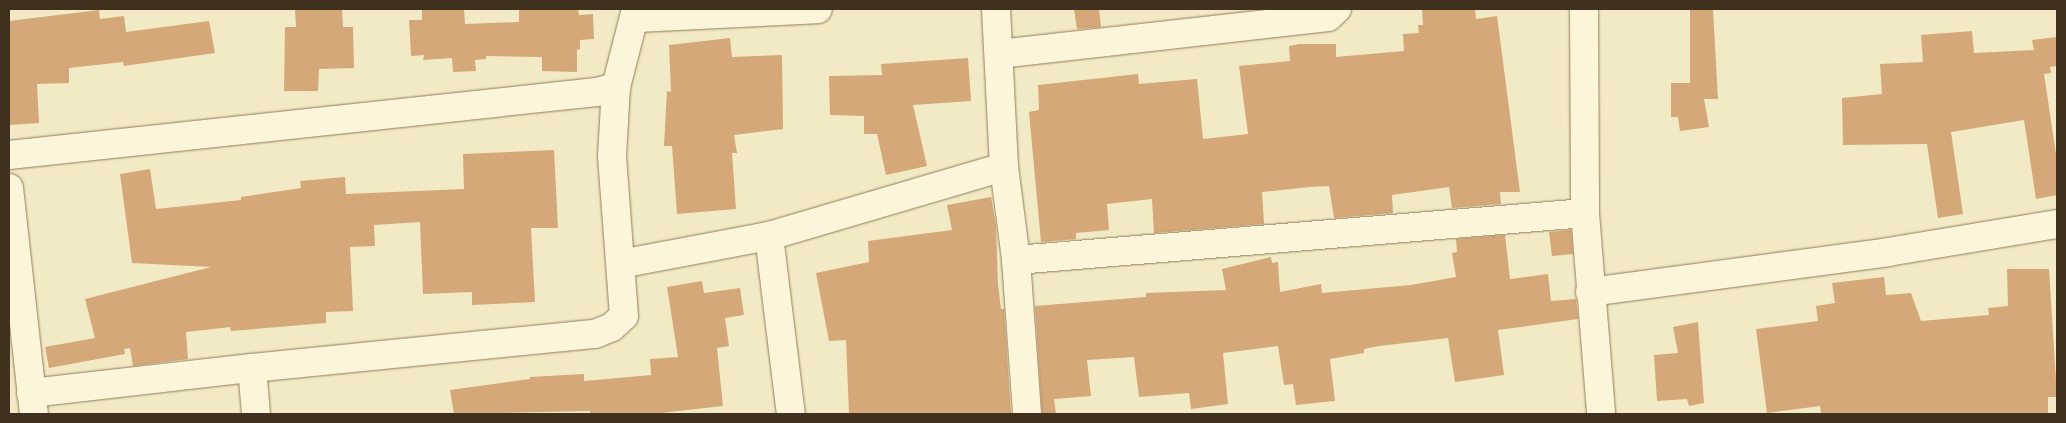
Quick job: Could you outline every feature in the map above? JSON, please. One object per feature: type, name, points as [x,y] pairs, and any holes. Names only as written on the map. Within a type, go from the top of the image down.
[{"type":"street","points":[[9,188],[32,404],[252,368],[595,334],[624,316],[612,156],[616,87],[636,13],[818,9]]},
{"type":"street","points":[[996,9],[1004,167],[1016,260],[1027,414]]},
{"type":"street","points":[[999,54],[1328,17],[1338,9]]},
{"type":"street","points":[[1584,9],[1585,213],[1601,414]]},
{"type":"street","points":[[9,155],[587,93],[616,87]]},
{"type":"street","points":[[621,264],[769,236],[1004,167]]},
{"type":"street","points":[[1016,260],[1585,213]]},
{"type":"street","points":[[1590,292],[1888,252],[2057,224]]},
{"type":"street","points":[[769,236],[790,414]]},
{"type":"street","points":[[252,368],[256,414]]},
{"type":"building","points":[[295,9],[342,9],[343,27],[353,27],[354,68],[319,69],[318,91],[284,91],[285,27],[296,27]]},
{"type":"building","points":[[422,9],[464,9],[465,24],[519,22],[519,9],[578,9],[579,15],[593,14],[594,39],[580,40],[580,49],[577,50],[577,72],[542,71],[542,57],[486,56],[486,59],[475,60],[476,71],[453,72],[452,58],[423,60],[424,55],[411,56],[409,20],[422,20]]},
{"type":"building","points":[[1074,9],[1099,9],[1101,27],[1077,29]]},
{"type":"building","points":[[1422,9],[1475,9],[1476,19],[1497,16],[1520,192],[1500,192],[1501,204],[1452,208],[1449,187],[1392,195],[1393,213],[1334,218],[1329,186],[1310,187],[1262,192],[1264,224],[1154,233],[1152,199],[1107,204],[1109,230],[1076,233],[1076,239],[1041,242],[1029,112],[1039,110],[1038,85],[1138,74],[1139,84],[1197,79],[1203,139],[1248,134],[1239,66],[1290,61],[1289,46],[1300,44],[1336,44],[1336,57],[1404,51],[1403,34],[1419,33],[1418,25],[1423,25]]},
{"type":"building","points":[[1690,9],[1713,9],[1718,99],[1704,99],[1709,127],[1680,131],[1678,117],[1671,117],[1671,83],[1690,83]]},
{"type":"building","points":[[99,10],[100,19],[124,16],[126,32],[209,21],[215,53],[124,66],[123,62],[69,68],[69,83],[37,84],[39,123],[9,125],[9,21]]},
{"type":"building","points":[[1972,31],[1974,53],[2034,50],[2032,40],[2057,37],[2057,66],[2050,67],[2051,73],[2044,74],[2057,161],[2057,195],[2036,199],[2024,120],[1951,132],[1963,214],[1938,218],[1927,144],[1843,145],[1842,98],[1882,94],[1880,64],[1923,62],[1921,35]]},
{"type":"building","points":[[730,38],[732,57],[782,55],[783,129],[734,135],[737,153],[732,153],[736,209],[677,214],[672,146],[664,146],[667,91],[671,92],[669,45]]},
{"type":"building","points":[[968,58],[971,101],[913,105],[927,166],[886,175],[877,134],[864,134],[864,116],[830,115],[829,76],[882,75],[881,64]]},
{"type":"building","points":[[554,150],[558,228],[531,228],[535,302],[472,305],[472,292],[423,294],[420,222],[374,225],[375,246],[350,247],[353,311],[326,312],[326,323],[231,331],[230,327],[186,332],[188,359],[133,366],[130,348],[124,349],[125,354],[49,368],[45,347],[95,338],[85,299],[211,267],[132,263],[120,174],[150,169],[156,209],[241,200],[241,197],[301,188],[300,181],[345,177],[346,194],[464,189],[463,154]]},
{"type":"building","points":[[991,197],[996,226],[998,284],[1001,309],[1004,309],[1011,414],[849,414],[846,340],[829,341],[816,273],[869,262],[868,241],[952,230],[947,205]]},
{"type":"building","points":[[1571,230],[1573,254],[1552,256],[1549,232]]},
{"type":"building","points":[[1505,235],[1510,279],[1548,274],[1551,301],[1576,299],[1578,319],[1498,330],[1504,375],[1455,382],[1448,338],[1379,346],[1364,349],[1364,353],[1330,359],[1335,401],[1296,405],[1293,384],[1284,385],[1278,346],[1223,353],[1228,404],[1191,409],[1189,393],[1139,397],[1134,357],[1087,360],[1091,396],[1054,399],[1056,414],[1042,414],[1035,306],[1146,297],[1146,293],[1226,290],[1222,269],[1271,257],[1272,263],[1278,262],[1280,292],[1321,284],[1322,293],[1411,285],[1456,277],[1452,253],[1457,252],[1456,239]]},
{"type":"building","points":[[2007,269],[2049,269],[2057,397],[2048,397],[2048,414],[1821,414],[1820,406],[1767,413],[1756,329],[1818,321],[1816,306],[1835,303],[1832,283],[1884,277],[1886,295],[1911,293],[1921,321],[1989,315],[1988,308],[2008,306]]},
{"type":"building","points":[[702,281],[704,293],[740,288],[744,315],[725,318],[729,346],[717,348],[723,406],[652,414],[590,414],[590,411],[454,414],[450,390],[530,379],[530,377],[584,374],[584,381],[651,375],[650,359],[678,357],[667,287]]},
{"type":"building","points":[[1698,322],[1704,403],[1689,406],[1687,399],[1657,401],[1654,355],[1678,353],[1673,327]]}]
